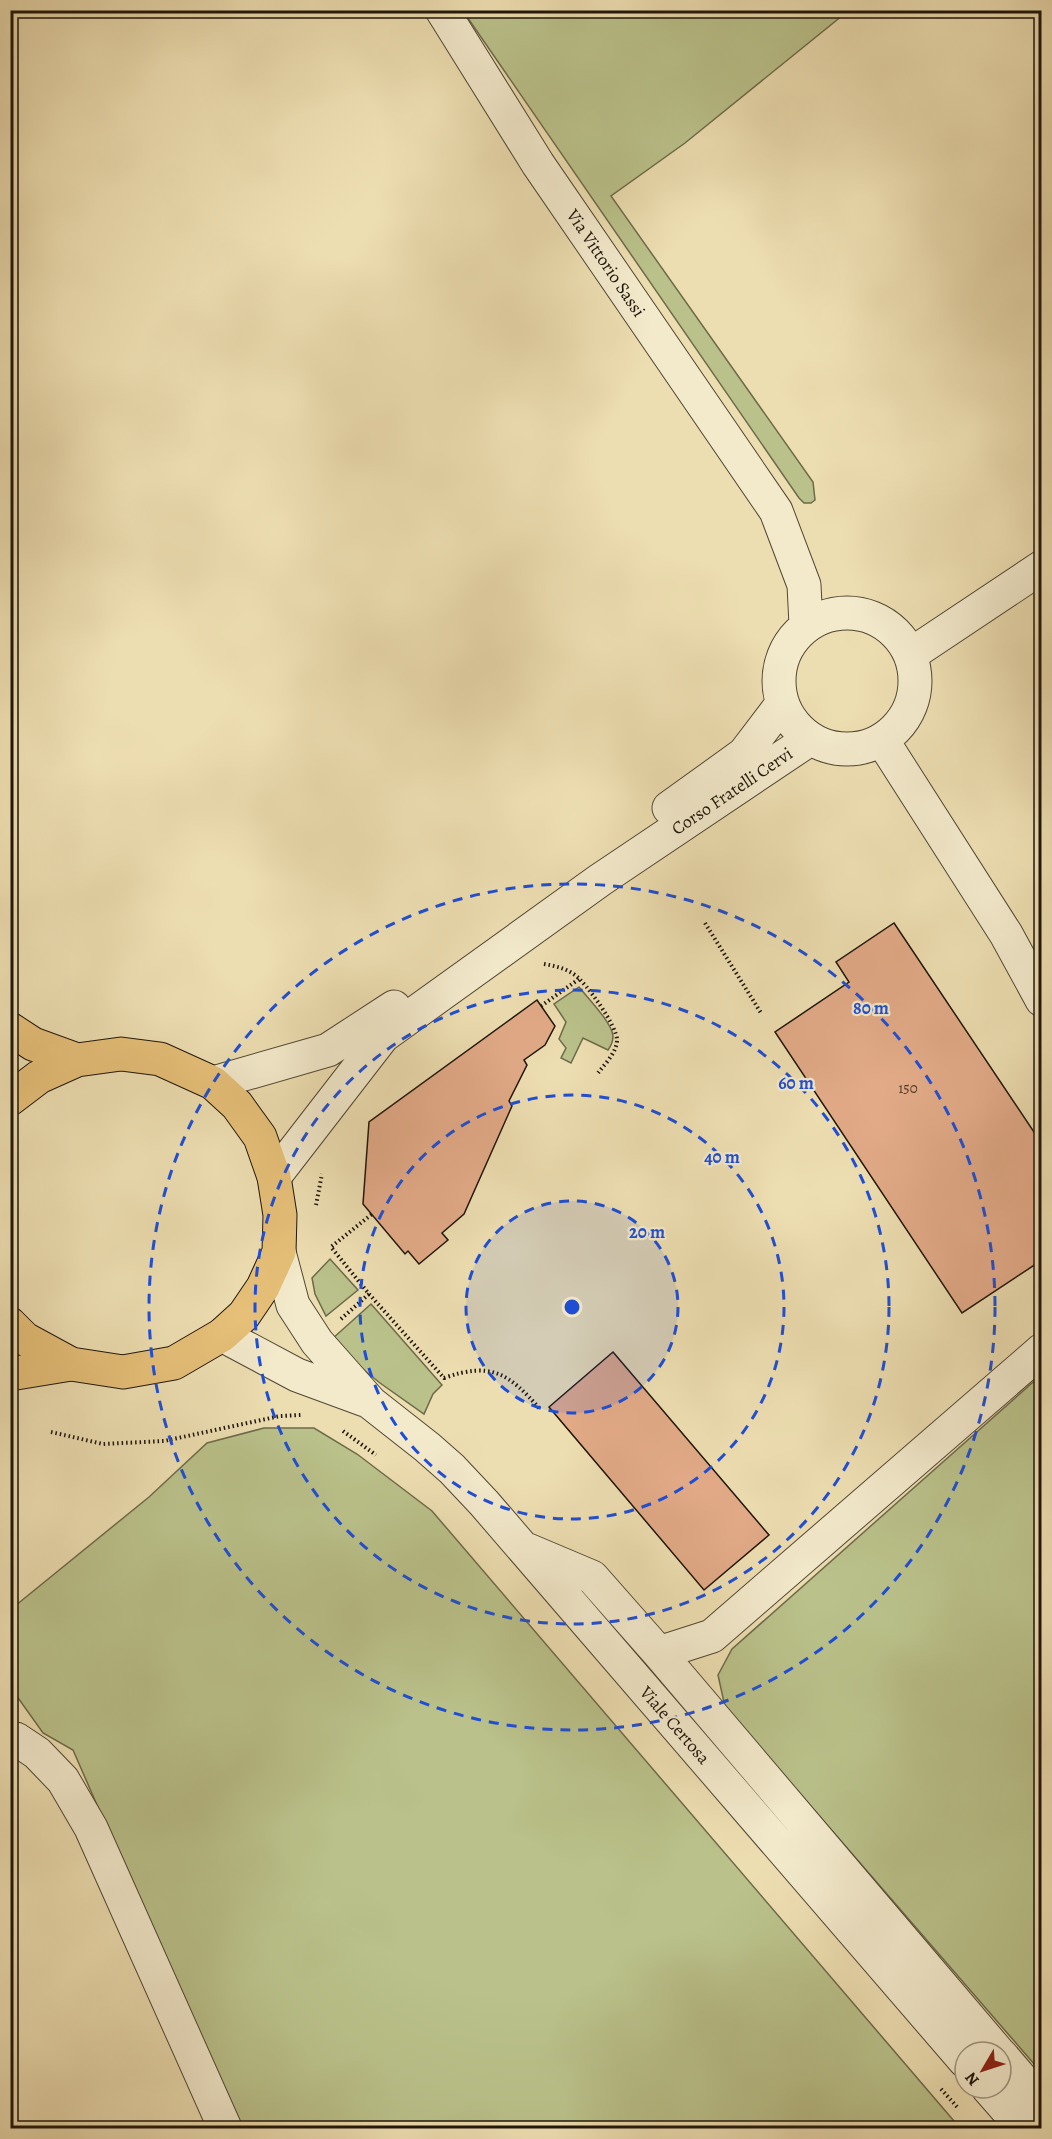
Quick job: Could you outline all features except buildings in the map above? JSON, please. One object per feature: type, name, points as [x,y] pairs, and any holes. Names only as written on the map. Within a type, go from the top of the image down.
[{"type":"main road","points":[[10,1029],[33,1044],[77,1060]]},
{"type":"main road","points":[[10,1099],[39,1077],[77,1060],[122,1054],[160,1059],[213,1083],[237,1105],[260,1137],[274,1177],[280,1215],[279,1252],[262,1287],[244,1315],[222,1335],[174,1363],[123,1372],[71,1364],[10,1374]]},
{"type":"main road","points":[[10,1324],[24,1339],[71,1364]]},
{"type":"street","name":"Via Vittorio Sassi","points":[[442,10],[538,164],[776,511],[804,585],[806,625]]},
{"type":"street","points":[[810,739],[792,722],[782,704],[778,683],[781,663],[790,642],[806,625],[827,615],[850,612],[873,617],[893,629],[907,647],[910,655],[1041,567]]},
{"type":"street","name":"Corso Fratelli Cervi","points":[[274,1177],[383,1036],[600,880],[810,739],[828,747],[851,749],[873,745],[893,732],[907,714],[915,692],[915,669],[910,655]]},
{"type":"street","name":"Corso Fratelli Cervi","points":[[213,1083],[328,1050],[381,1017],[744,754],[782,704]]},
{"type":"street","points":[[882,740],[1006,934],[1041,1000]]},
{"type":"street","points":[[279,1252],[293,1305],[317,1342],[370,1403]]},
{"type":"street","points":[[222,1335],[297,1375],[370,1403]]},
{"type":"street","points":[[659,1653],[712,1636],[1041,1350]]},
{"type":"street","name":"Viale Certosa","points":[[370,1403],[453,1469],[953,2047]]},
{"type":"street","points":[[521,1546],[592,1577],[988,2040]]},
{"type":"street","points":[[692,1692],[712,1636]]},
{"type":"street","points":[[10,1739],[16,1739],[37,1754],[63,1780],[91,1828],[225,2128]]},
{"type":"street","points":[[1013,2070],[1041,2103]]},
{"type":"street","points":[[998,2100],[1023,2128]]},
{"type":"path","points":[[705,923],[761,1013]]},
{"type":"path","points":[[537,966],[544,964],[562,968],[579,979],[614,1025],[617,1042],[615,1050],[598,1073]]},
{"type":"path","points":[[541,1006],[579,979]]},
{"type":"path","points":[[316,1206],[322,1173]]},
{"type":"path","points":[[372,1214],[331,1247],[369,1294],[444,1378],[464,1371],[477,1370],[495,1373],[510,1379],[524,1390],[540,1409]]},
{"type":"path","points":[[317,1342],[325,1332],[369,1294]]},
{"type":"path","points":[[51,1432],[103,1444],[164,1442],[280,1416],[307,1414]]},
{"type":"path","points":[[336,1426],[381,1458]]},
{"type":"path","points":[[936,2083],[960,2110]]},
{"type":"green space","points":[[463,11],[848,11],[685,143],[611,196],[813,482],[815,500],[811,503],[804,503],[799,498]]},
{"type":"green space","points":[[579,987],[604,1018],[612,1031],[613,1038],[608,1050],[583,1038],[571,1063],[561,1058],[566,1048],[559,1039],[566,1022],[554,1004]]},
{"type":"green space","points":[[330,1259],[358,1290],[326,1316],[315,1294],[312,1278]]},
{"type":"green space","points":[[371,1304],[442,1385],[433,1394],[424,1414],[344,1354],[332,1339]]},
{"type":"green space","points":[[1041,1375],[1041,2072],[725,1707],[718,1675],[732,1649]]},
{"type":"green space","points":[[264,1428],[314,1428],[357,1454],[432,1511],[960,2128],[238,2128],[73,1750],[43,1733],[11,1688],[10,1610],[149,1497],[207,1443]]}]
